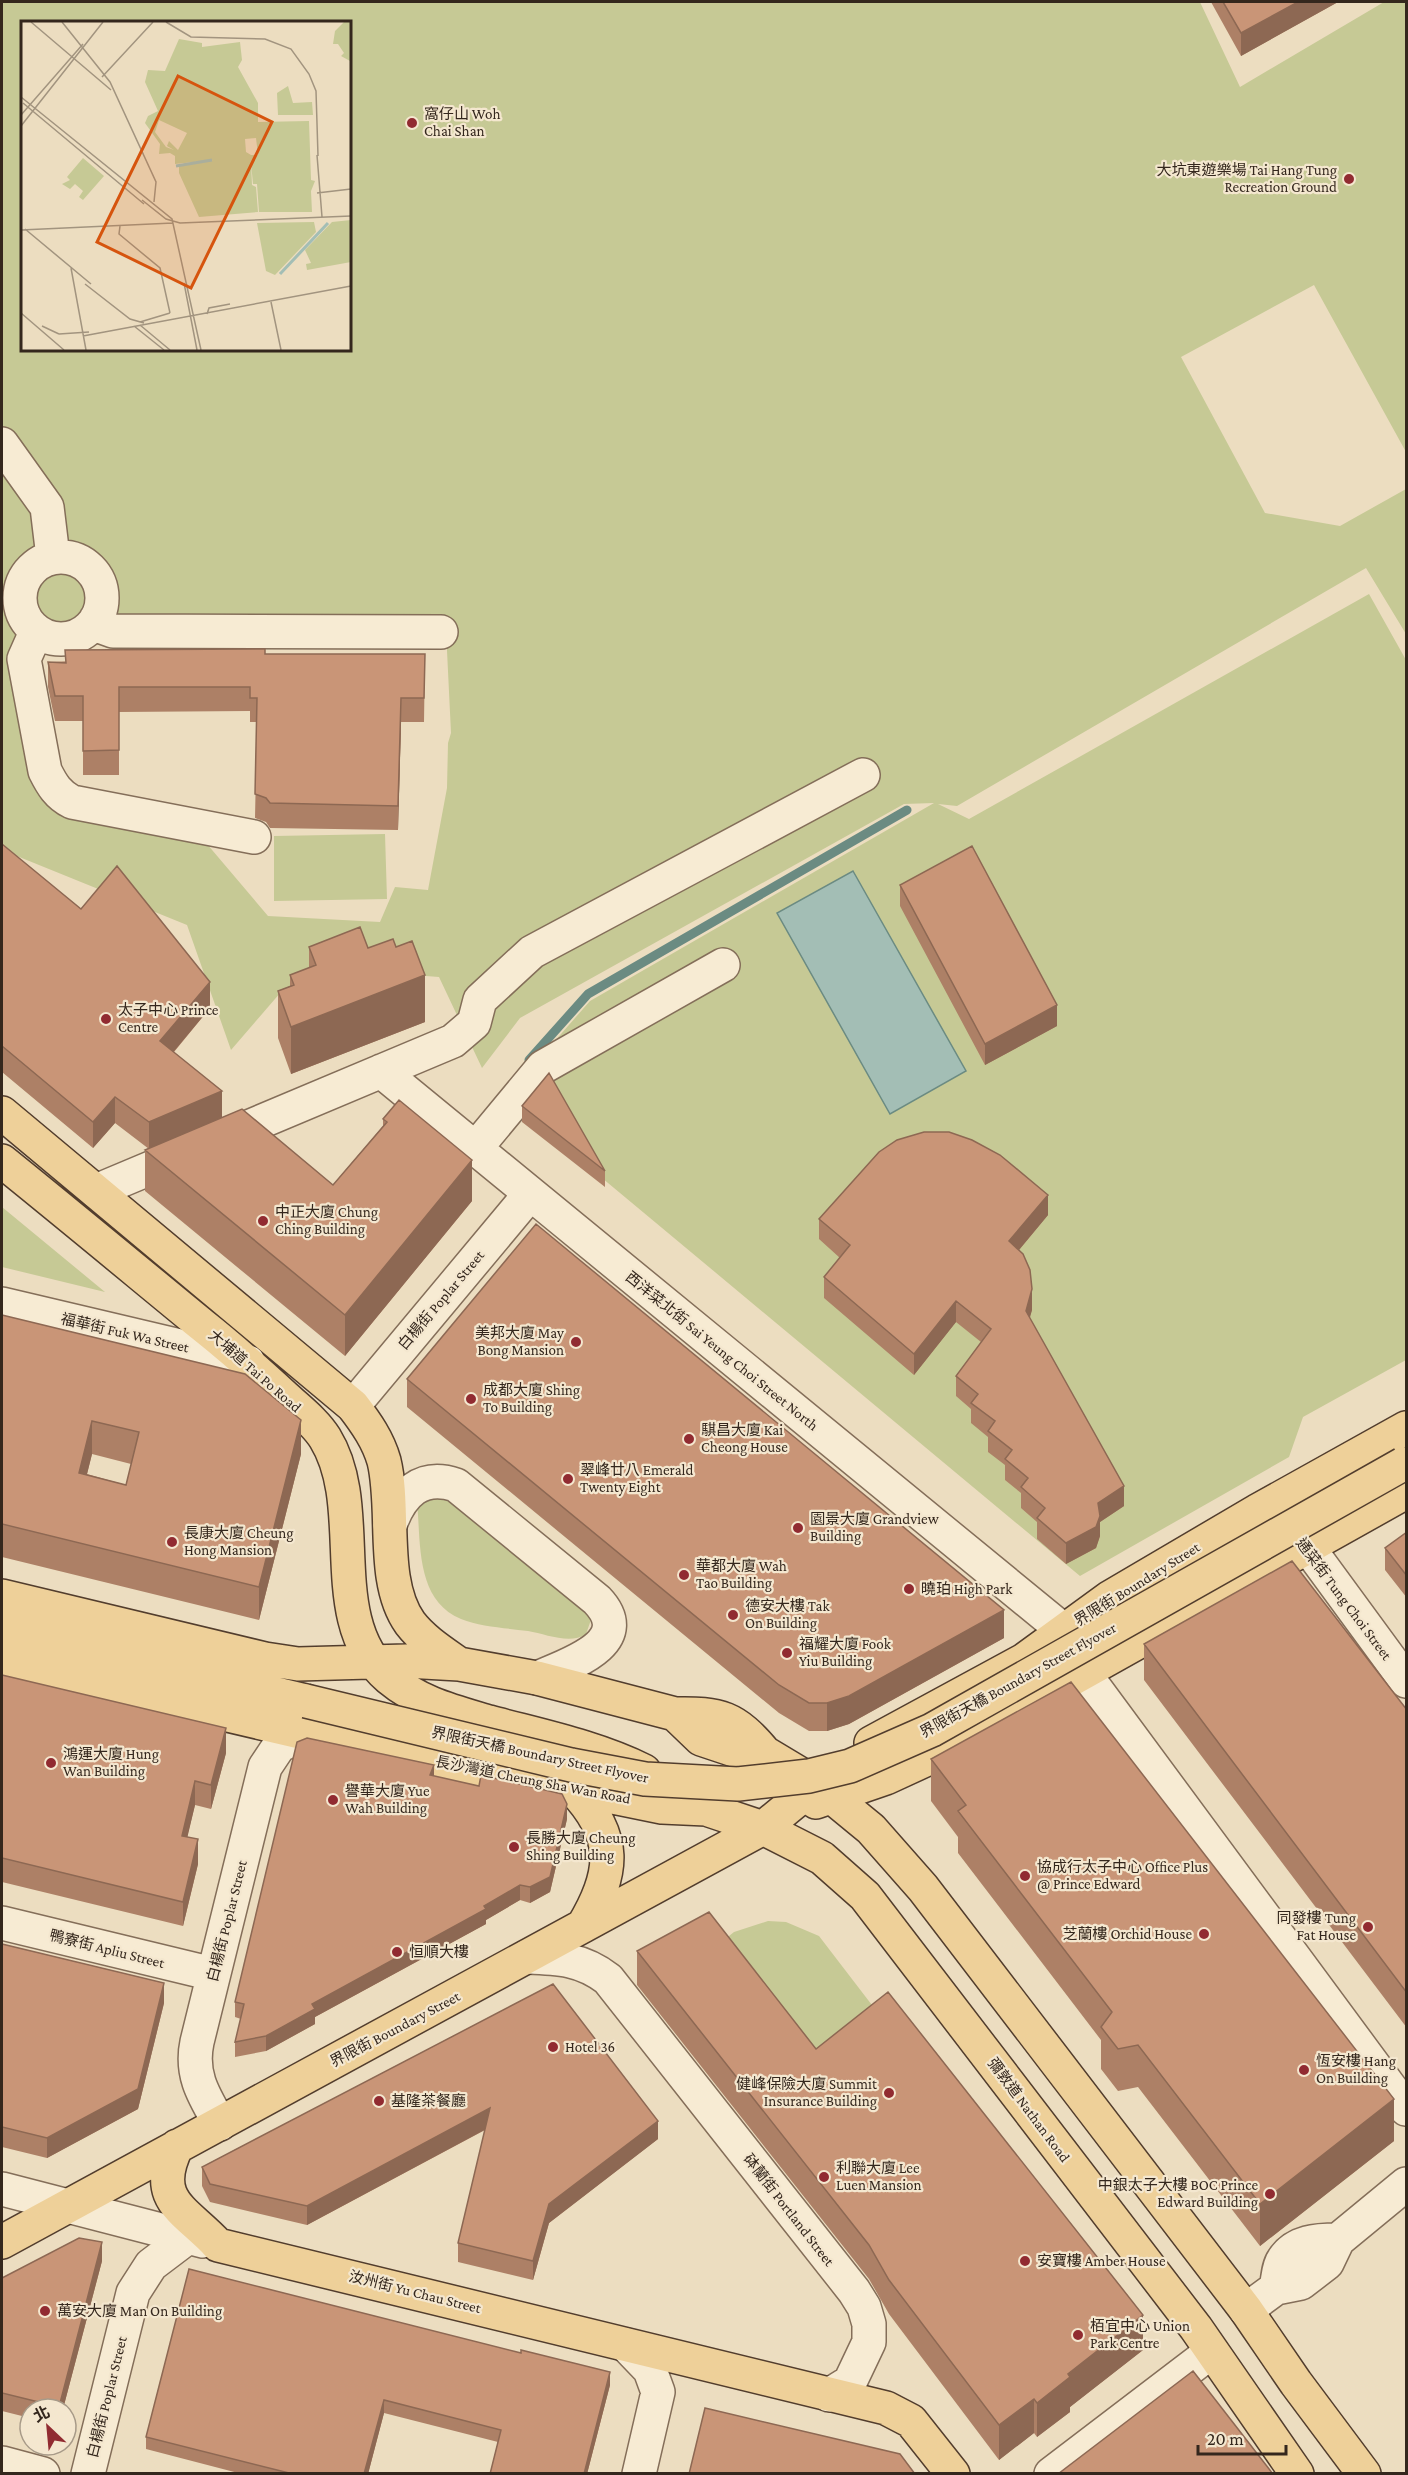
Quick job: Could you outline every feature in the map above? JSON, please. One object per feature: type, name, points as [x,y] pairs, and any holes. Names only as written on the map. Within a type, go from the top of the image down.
[{"type":"main road","points":[[2,1113],[353,1406],[367,1423],[383,1460],[388,1485],[393,1570],[402,1608],[420,1634],[459,1664]]},
{"type":"main road","name":"大埔道 Tai Po Road","points":[[2,1161],[249,1362],[311,1420],[323,1436],[340,1470],[351,1598],[356,1624],[375,1661]]},
{"type":"main road","name":"界限街 Boundary Street","points":[[2,2242],[527,1957],[774,1819],[824,1790],[876,1740],[1024,1660],[1109,1598],[1306,1483],[1407,1428]]},
{"type":"main road","name":"界限街天橋 Boundary Street Flyover","points":[[2,1629],[581,1767],[645,1779],[696,1784],[779,1781],[850,1766],[932,1730],[1407,1462]]},
{"type":"main road","name":"界限街 Boundary Street","points":[[824,1790],[885,1778],[938,1754],[1407,1492]]},
{"type":"main road","points":[[2,1596],[265,1659],[298,1664],[375,1661],[459,1664],[537,1678],[675,1714],[713,1714],[724,1717],[751,1736],[765,1753],[824,1790],[871,1829],[923,1888],[1246,2310],[1364,2474]]},
{"type":"main road","points":[[375,1661],[387,1676],[410,1694],[434,1706],[609,1756],[682,1788],[706,1809]]},
{"type":"main road","name":"長沙灣道 Cheung Sha Wan Road","points":[[2,1662],[304,1733],[662,1806],[706,1809]]},
{"type":"main road","points":[[573,1789],[591,1808],[600,1823],[608,1856],[606,1880],[583,1926]]},
{"type":"main road","name":"彌敦道 Nathan Road","points":[[706,1809],[774,1819],[865,1896],[1211,2352],[1297,2474]]},
{"type":"main road","points":[[177,2146],[167,2177],[172,2198],[180,2212],[202,2228],[203,2241]]},
{"type":"main road","name":"汝州街 Yu Chau Street","points":[[203,2241],[829,2395]]},
{"type":"main road","points":[[829,2395],[885,2408],[911,2421],[953,2474]]},
{"type":"street","points":[[2,444],[47,507],[53,557]]},
{"type":"street","points":[[53,557],[73,559],[91,569],[102,593],[101,606],[96,619],[76,636],[63,639],[49,638],[36,632],[26,622],[19,596],[22,582],[35,566],[53,557]]},
{"type":"street","points":[[96,619],[102,627],[113,631],[441,632]]},
{"type":"street","points":[[36,632],[24,659],[45,771],[53,786],[63,797],[72,802],[254,837]]},
{"type":"street","points":[[96,1191],[453,1041],[474,1023],[480,1000],[532,952],[863,775]]},
{"type":"street","points":[[476,1149],[543,1067],[723,965]]},
{"type":"street","name":"西洋菜北街 Sai Yeung Choi Street North","points":[[381,1071],[1063,1630]]},
{"type":"street","name":"白楊街 Poplar Street","points":[[353,1406],[530,1194]]},
{"type":"street","name":"福華街 Fuk Wa Street","points":[[2,1304],[249,1362]]},
{"type":"street","points":[[390,1526],[401,1500],[413,1488],[430,1481],[456,1485],[603,1606],[609,1624],[604,1641],[588,1656],[537,1678]]},
{"type":"street","name":"通菜街 Tung Choi Street","points":[[1306,1483],[1292,1502],[1290,1521],[1306,1548],[1407,1681]]},
{"type":"street","points":[[1084,1672],[1407,2109]]},
{"type":"street","name":"白楊街 Poplar Street","points":[[220,2124],[197,2082],[194,2063],[213,1974],[265,1767],[279,1746],[304,1733]]},
{"type":"street","name":"鴨寮街 Apliu Street","points":[[2,1923],[213,1974]]},
{"type":"street","name":"砵蘭街 Portland Street","points":[[527,1957],[572,1959],[592,1966],[608,1979],[854,2292],[864,2307],[869,2324],[869,2342],[850,2382],[829,2395]]},
{"type":"street","points":[[1246,2310],[1276,2288],[1301,2283],[1327,2263],[1338,2240],[1407,2184]]},
{"type":"street","name":"汝州街 Yu Chau Street","points":[[2,2189],[203,2241]]},
{"type":"street","name":"白楊街 Poplar Street","points":[[88,2474],[134,2293],[151,2265],[203,2241]]},
{"type":"street","points":[[626,2345],[650,2370],[658,2392],[639,2474]]},
{"type":"street","points":[[1051,2474],[1211,2352]]},
{"type":"street","points":[[2,2463],[43,2474]]},
{"type":"green space","points":[[2,2],[1200,2],[1240,87],[1384,2],[1406,2],[1406,452],[1314,285],[1181,357],[1265,513],[1340,526],[1406,489],[1406,634],[1366,568],[957,806],[938,804],[969,819],[1369,594],[1406,660],[1406,1360],[1303,1417],[1289,1457],[1080,1576],[584,1163],[539,1059],[590,1001],[934,803],[904,804],[520,1018],[482,1068],[439,977],[348,970],[281,992],[231,1050],[187,925],[2,850]],"holes":[[[219,622],[446,630],[451,733],[448,743],[447,788],[428,890],[395,887],[380,922],[268,916],[207,844],[33,775],[25,633]]]},
{"type":"green space","points":[[385,834],[387,899],[274,901],[274,836]]},
{"type":"green space","points":[[2,1207],[105,1292],[2,1267]]},
{"type":"green space","points":[[442,1493],[592,1617],[586,1634],[573,1639],[565,1639],[528,1631],[485,1626],[461,1619],[446,1610],[435,1598],[423,1568],[417,1501]]},
{"type":"green space","points":[[768,1921],[786,1922],[819,1936],[888,2026],[824,2077],[719,1944],[734,1932]]},
{"type":"water","points":[[853,871],[966,1071],[890,1114],[777,913]]},
{"type":"building","points":[[1223,2],[1298,2],[1241,33]]},
{"type":"building","points":[[265,649],[265,654],[425,654],[424,698],[401,698],[398,806],[270,803],[266,798],[255,794],[257,698],[250,698],[250,687],[119,687],[119,750],[83,751],[83,696],[55,696],[48,662],[66,663],[65,650]]},
{"type":"building","name":"太子中心 Prince Centre","points":[[2,844],[81,909],[117,866],[210,982],[160,1041],[222,1091],[149,1122],[115,1097],[93,1122],[2,1046]]},
{"type":"building","points":[[972,846],[1057,1005],[985,1044],[900,885]]},
{"type":"building","points":[[360,927],[368,948],[393,939],[396,947],[412,941],[425,975],[291,1027],[278,991],[294,985],[290,975],[316,965],[309,947]]},
{"type":"building","points":[[549,1073],[605,1171],[522,1106]]},
{"type":"building","points":[[399,1100],[472,1160],[345,1315],[145,1150],[242,1109],[333,1185],[387,1122],[383,1119]]},
{"type":"building","points":[[924,1132],[949,1132],[972,1140],[1000,1155],[1048,1195],[1009,1241],[1023,1254],[1030,1270],[1032,1289],[1026,1311],[1124,1486],[1098,1503],[1100,1516],[1096,1527],[1066,1543],[1037,1518],[1045,1508],[1021,1487],[1028,1478],[1005,1459],[1012,1450],[988,1431],[995,1421],[971,1403],[978,1394],[956,1376],[991,1329],[956,1301],[914,1354],[824,1277],[850,1245],[819,1219],[879,1152],[897,1140]]},
{"type":"building","points":[[536,1224],[1004,1610],[849,1696],[827,1703],[809,1703],[779,1685],[407,1379]]},
{"type":"building","points":[[2,1315],[245,1374],[301,1420],[259,1587],[2,1524]],"holes":[[[92,1421],[139,1432],[126,1485],[79,1473]]]},
{"type":"building","points":[[1407,1532],[1407,1576],[1385,1548]]},
{"type":"building","points":[[1292,1561],[1407,1710],[1407,1993],[1144,1644]]},
{"type":"building","points":[[2,1675],[226,1728],[211,1785],[195,1781],[182,1836],[198,1839],[183,1902],[2,1858]]},
{"type":"building","points":[[1071,1682],[1394,2099],[1260,2204],[1138,2045],[1118,2049],[1101,2027],[1112,2012],[958,1811],[966,1805],[931,1759]]},
{"type":"building","points":[[307,1738],[434,1765],[430,1775],[479,1786],[481,1775],[562,1794],[567,1804],[550,1877],[530,1887],[520,1885],[484,1906],[486,1909],[312,2004],[315,2009],[266,2036],[235,2042],[244,2004],[235,2002],[297,1742]]},
{"type":"building","points":[[709,1912],[816,2049],[888,1992],[1143,2315],[1068,2374],[1070,2377],[1037,2403],[1034,2399],[999,2425],[889,2280],[869,2245],[637,1951]]},
{"type":"building","points":[[2,1944],[164,1983],[138,2089],[47,2138],[2,2127]]},
{"type":"building","points":[[553,1984],[658,2121],[549,2204],[533,2261],[458,2243],[490,2108],[307,2206],[210,2184],[202,2167]]},
{"type":"building","points":[[79,2238],[102,2242],[62,2397],[18,2397],[2,2393],[2,2278]]},
{"type":"building","points":[[189,2269],[521,2353],[521,2350],[610,2372],[584,2474],[490,2474],[501,2430],[384,2400],[364,2474],[293,2474],[146,2437]]},
{"type":"building","points":[[1193,2371],[1273,2474],[1058,2474]]},
{"type":"building","points":[[705,2408],[900,2454],[915,2474],[689,2474]]},
{"type":"waterway","points":[[529,1060],[588,994],[907,810]]},
{"type":"place","name":"窩仔山 Woh Chai Shan","points":[[412,123]]},
{"type":"place","name":"大坑東遊樂場 Tai Hang Tung Recreation Ground","points":[[1349,179]]},
{"type":"place","name":"太子中心 Prince Centre","points":[[106,1019]]},
{"type":"place","name":"中正大廈 Chung Ching Building","points":[[263,1221]]},
{"type":"place","name":"美邦大廈 May Bong Mansion","points":[[576,1342]]},
{"type":"place","name":"成都大廈 Shing To Building","points":[[471,1399]]},
{"type":"place","name":"騏昌大廈 Kai Cheong House","points":[[689,1439]]},
{"type":"place","name":"翠峰廿八 Emerald Twenty Eight","points":[[568,1479]]},
{"type":"place","name":"園景大廈 Grandview Building","points":[[798,1528]]},
{"type":"place","name":"長康大廈 Cheung Hong Mansion","points":[[172,1542]]},
{"type":"place","name":"華都大廈 Wah Tao Building","points":[[684,1575]]},
{"type":"place","name":"曉珀 High Park","points":[[909,1589]]},
{"type":"place","name":"德安大樓 Tak On Building","points":[[733,1615]]},
{"type":"place","name":"福耀大廈 Fook Yiu Building","points":[[787,1653]]},
{"type":"place","name":"鴻運大廈 Hung Wan Building","points":[[51,1763]]},
{"type":"place","name":"譽華大廈 Yue Wah Building","points":[[333,1800]]},
{"type":"place","name":"長勝大廈 Cheung Shing Building","points":[[514,1847]]},
{"type":"place","name":"協成行太子中心 Office Plus @ Prince Edward","points":[[1025,1876]]},
{"type":"place","name":"同發樓 Tung Fat House","points":[[1368,1927]]},
{"type":"place","name":"芝蘭樓 Orchid House","points":[[1204,1934]]},
{"type":"place","name":"恒順大樓","points":[[397,1952]]},
{"type":"place","name":"Hotel 36","points":[[553,2047]]},
{"type":"place","name":"恆安樓 Hang On Building","points":[[1304,2070]]},
{"type":"place","name":"健峰保險大廈 Summit Insurance Building","points":[[889,2093]]},
{"type":"place","name":"基隆茶餐廳","points":[[379,2101]]},
{"type":"place","name":"利聯大廈 Lee Luen Mansion","points":[[824,2177]]},
{"type":"place","name":"中銀太子大樓 BOC Prince Edward Building","points":[[1270,2194]]},
{"type":"place","name":"安寶樓 Amber House","points":[[1025,2261]]},
{"type":"place","name":"萬安大廈 Man On Building","points":[[45,2311]]},
{"type":"place","name":"栢宜中心 Union Park Centre","points":[[1078,2335]]}]
